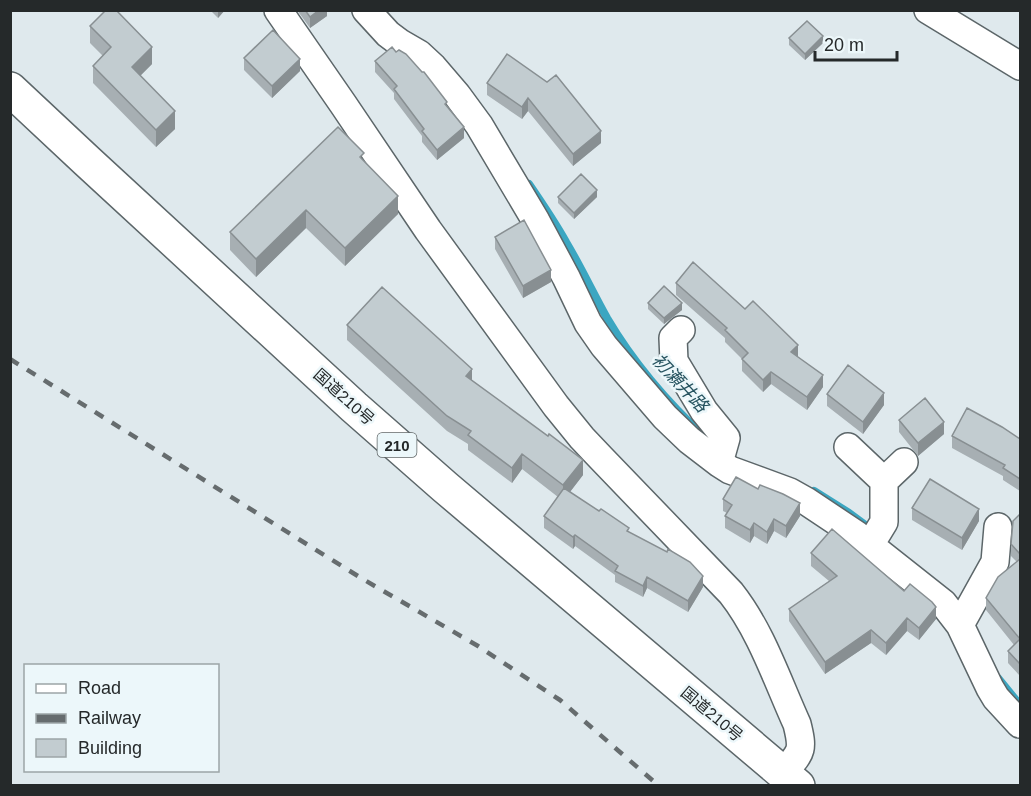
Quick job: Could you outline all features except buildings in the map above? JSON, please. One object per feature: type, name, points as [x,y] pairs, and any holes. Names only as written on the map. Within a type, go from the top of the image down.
[{"type":"highway","name":"国道210号","points":[[10,89],[428,473],[790,779]]},
{"type":"street","points":[[278,10],[435,239],[556,406],[588,445],[742,606],[755,629],[797,724],[801,748],[790,779]]},
{"type":"street","points":[[366,10],[394,38],[419,54],[433,67],[457,95],[478,125],[536,221],[582,312],[600,341],[666,417],[689,440],[719,464],[790,492],[857,535],[943,603],[960,625],[990,688],[1020,724]]},
{"type":"street","points":[[928,10],[964,19],[1020,66]]},
{"type":"street","points":[[681,330],[672,338],[674,361],[704,411],[726,438],[719,464]]},
{"type":"street","points":[[848,447],[884,481]]},
{"type":"street","points":[[870,545],[884,522],[884,481],[904,462]]},
{"type":"street","points":[[960,625],[995,562],[998,527]]},
{"type":"waterway","name":"初瀬井路","points":[[529,184],[557,227],[607,318],[628,351],[665,397],[706,438]]},
{"type":"waterway","name":"初瀬井路","points":[[814,491],[868,527]]},
{"type":"waterway","name":"初瀬井路","points":[[998,678],[1020,705]]},
{"type":"railway","points":[[10,359],[361,578],[478,646],[560,700],[659,786]]}]
